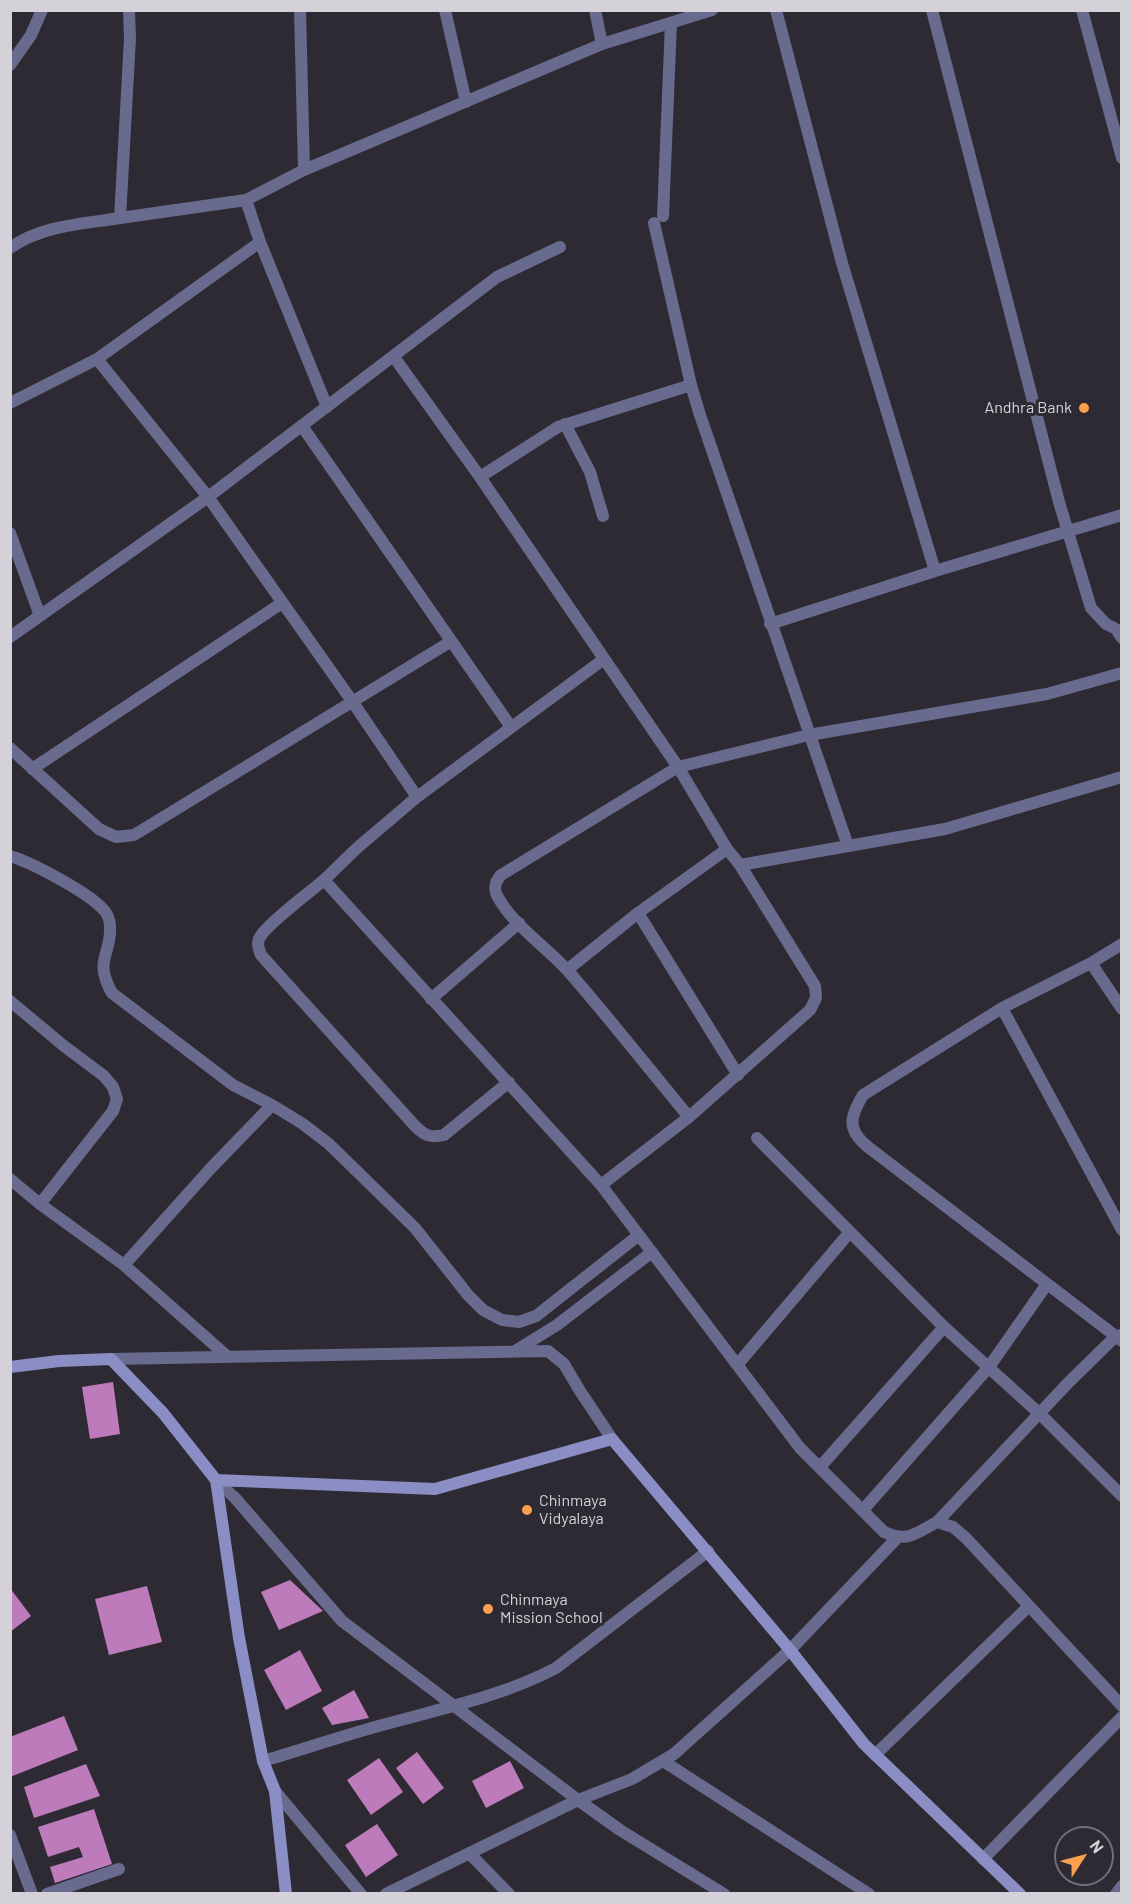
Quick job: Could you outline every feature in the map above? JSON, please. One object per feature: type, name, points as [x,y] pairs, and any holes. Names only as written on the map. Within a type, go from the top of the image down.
[{"type":"street","points":[[10,65],[31,35],[42,10]]},
{"type":"street","points":[[120,218],[130,38],[129,10]]},
{"type":"street","points":[[300,10],[304,170]]},
{"type":"street","points":[[445,10],[466,102]]},
{"type":"street","points":[[596,10],[602,44]]},
{"type":"street","points":[[10,248],[34,234],[56,228],[246,200],[304,170],[602,44],[712,10]]},
{"type":"street","points":[[776,10],[842,263],[935,571]]},
{"type":"street","points":[[932,10],[1068,531],[1091,608],[1106,624],[1120,631]]},
{"type":"street","points":[[1082,10],[1122,158]]},
{"type":"street","points":[[671,23],[658,220],[691,386],[770,624],[848,846]]},
{"type":"street","points":[[246,200],[260,242],[327,407]]},
{"type":"street","points":[[10,403],[97,359],[260,242]]},
{"type":"street","points":[[10,637],[208,497],[497,277],[560,247]]},
{"type":"street","points":[[394,357],[480,477],[678,767],[727,849],[740,864],[815,986],[816,998],[810,1010],[689,1117],[601,1185]]},
{"type":"street","points":[[97,359],[208,497],[352,700],[417,797]]},
{"type":"street","points":[[480,477],[543,435],[565,424],[691,386]]},
{"type":"street","points":[[565,424],[590,472],[603,516]]},
{"type":"street","points":[[302,426],[511,727]]},
{"type":"street","points":[[770,624],[935,571],[1122,515]]},
{"type":"street","points":[[10,533],[40,616]]},
{"type":"street","points":[[32,770],[282,603]]},
{"type":"street","points":[[10,748],[99,829],[116,837],[134,835],[450,642]]},
{"type":"street","points":[[509,1082],[444,1135],[435,1137],[423,1134],[261,955],[258,946],[260,937],[357,848],[417,797],[604,659]]},
{"type":"street","points":[[689,1117],[567,970],[500,901],[495,891],[496,881],[501,875],[678,767],[809,735],[1047,694],[1122,673]]},
{"type":"street","points":[[740,864],[945,829],[1122,777]]},
{"type":"street","points":[[567,970],[638,913],[727,849]]},
{"type":"street","points":[[10,856],[28,862],[90,898],[105,911],[110,925],[110,939],[102,962],[105,980],[112,993],[233,1085],[303,1124],[329,1144],[415,1228],[468,1295],[483,1310],[502,1320],[519,1322],[536,1316],[639,1234]]},
{"type":"street","points":[[324,880],[601,1185],[800,1448],[885,1533],[897,1538],[908,1537],[937,1522],[1068,1383],[1120,1338],[1004,1253],[868,1147],[856,1134],[852,1114],[863,1095],[1002,1008],[1091,963],[1122,944]]},
{"type":"street","points":[[638,913],[738,1075]]},
{"type":"street","points":[[431,999],[519,922]]},
{"type":"street","points":[[1091,963],[1122,1010]]},
{"type":"street","points":[[10,1001],[63,1046],[104,1076],[113,1087],[117,1100],[113,1111],[40,1204]]},
{"type":"street","points":[[1002,1008],[1122,1230]]},
{"type":"street","points":[[124,1265],[211,1168],[272,1105]]},
{"type":"street","points":[[757,1138],[944,1327],[1040,1414],[1122,1496]]},
{"type":"street","points":[[10,1179],[40,1204],[124,1265],[228,1357]]},
{"type":"street","points":[[737,1365],[850,1232]]},
{"type":"street","points":[[514,1352],[557,1325],[652,1252]]},
{"type":"street","points":[[863,1510],[989,1367],[1047,1284]]},
{"type":"street","points":[[819,1467],[944,1327]]},
{"type":"street","points":[[11,1368],[59,1361],[111,1359],[548,1351],[564,1364],[612,1439],[790,1650],[864,1744],[1020,1893]]},
{"type":"street","points":[[111,1359],[163,1413],[216,1480],[235,1498],[342,1621],[452,1706],[620,1830],[724,1893]]},
{"type":"street","points":[[216,1480],[435,1489],[612,1439]]},
{"type":"street","points":[[216,1480],[239,1638],[263,1761],[275,1791],[286,1893]]},
{"type":"street","points":[[937,1522],[952,1527],[966,1538],[1122,1706]]},
{"type":"street","points":[[386,1893],[578,1800],[632,1779],[674,1754],[790,1650],[897,1538]]},
{"type":"street","points":[[263,1761],[506,1690],[532,1680],[556,1668],[708,1551]]},
{"type":"street","points":[[875,1755],[1029,1606]]},
{"type":"street","points":[[983,1859],[1122,1717]]},
{"type":"street","points":[[663,1761],[869,1893]]},
{"type":"street","points":[[275,1791],[361,1893]]},
{"type":"street","points":[[10,1835],[32,1893]]},
{"type":"street","points":[[469,1853],[509,1893]]},
{"type":"street","points":[[47,1893],[119,1869]]},
{"type":"street","points":[[1116,1893],[1122,1886]]},
{"type":"building","points":[[113,1382],[120,1434],[90,1439],[82,1387]]},
{"type":"building","points":[[290,1580],[323,1611],[279,1630],[261,1592]]},
{"type":"building","points":[[147,1586],[162,1642],[109,1655],[95,1599]]},
{"type":"building","points":[[10,1588],[31,1616],[10,1632]]},
{"type":"building","points":[[300,1650],[322,1691],[286,1710],[264,1670]]},
{"type":"building","points":[[354,1690],[369,1718],[332,1725],[322,1708]]},
{"type":"building","points":[[64,1716],[78,1750],[10,1777],[10,1737]]},
{"type":"building","points":[[417,1752],[444,1788],[423,1804],[396,1768]]},
{"type":"building","points":[[379,1758],[403,1792],[371,1815],[347,1780]]},
{"type":"building","points":[[510,1761],[524,1788],[486,1808],[472,1781]]},
{"type":"building","points":[[86,1764],[100,1796],[34,1818],[24,1787]]},
{"type":"building","points":[[94,1809],[112,1864],[55,1883],[50,1867],[83,1857],[79,1847],[48,1857],[38,1827]]},
{"type":"building","points":[[377,1824],[398,1855],[366,1877],[345,1845]]},
{"type":"place","name":"Andhra Bank","points":[[1084,408]]},
{"type":"place","name":"Chinmaya Vidyalaya","points":[[527,1510]]},
{"type":"place","name":"Chinmaya Mission School","points":[[488,1609]]}]
